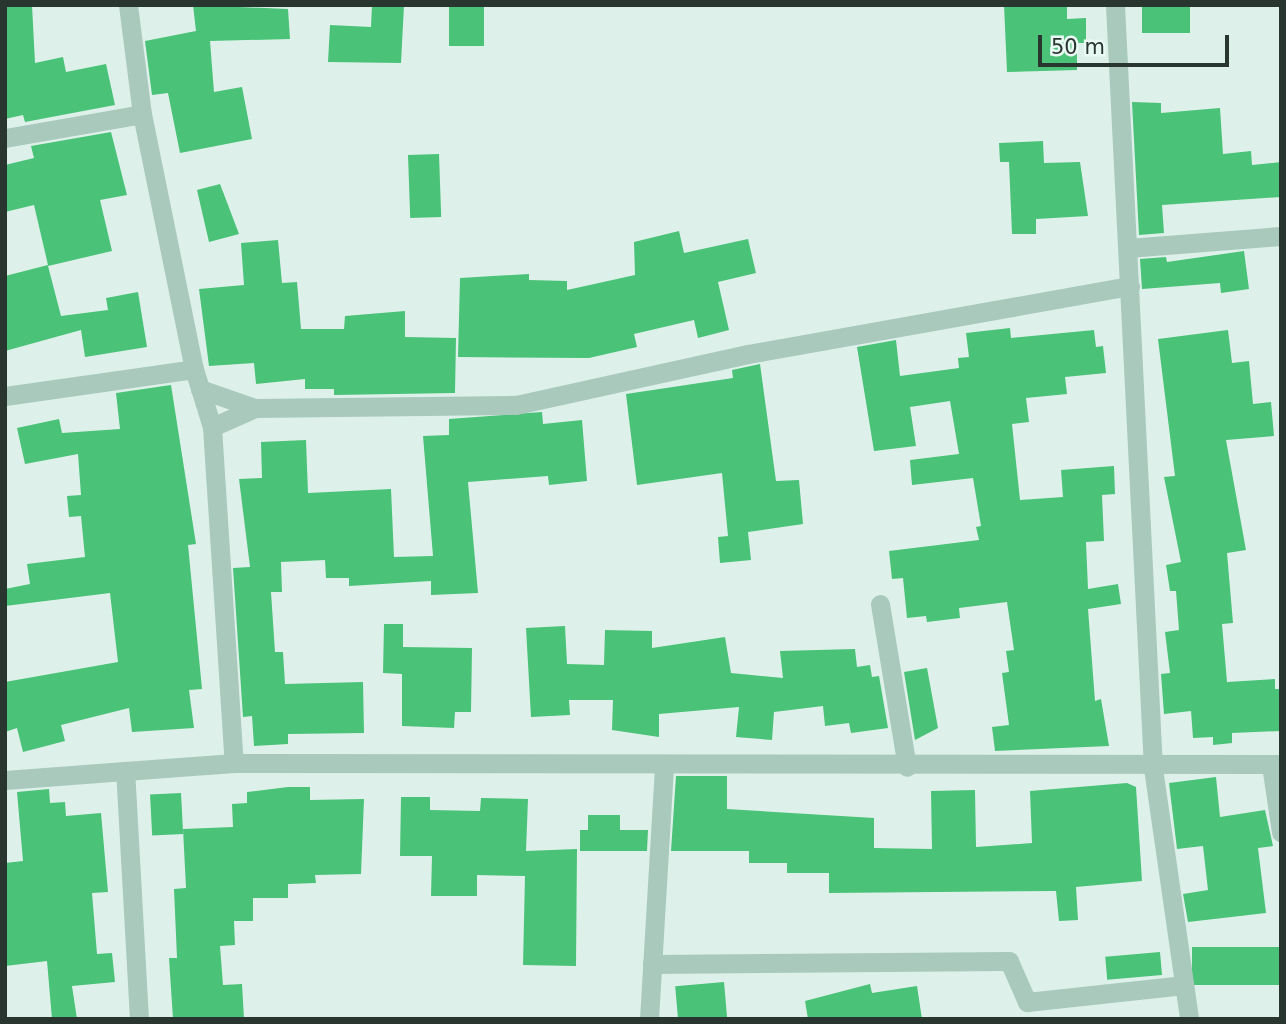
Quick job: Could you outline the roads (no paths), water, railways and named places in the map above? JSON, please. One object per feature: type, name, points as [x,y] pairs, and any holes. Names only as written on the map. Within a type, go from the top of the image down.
[{"type":"street","points":[[128,5],[142,114],[194,369],[212,427],[234,763]]},
{"type":"street","points":[[1115,5],[1153,768],[1189,1019]]},
{"type":"street","points":[[5,138],[142,114]]},
{"type":"street","points":[[1128,248],[1281,236]]},
{"type":"street","points":[[200,390],[255,408],[516,405],[748,354],[1130,286]]},
{"type":"street","points":[[5,396],[194,369]]},
{"type":"street","points":[[212,427],[255,408]]},
{"type":"street","points":[[880,604],[907,768]]},
{"type":"street","points":[[5,780],[234,763],[907,768],[1276,765],[1281,832]]},
{"type":"street","points":[[649,1019],[664,765]]},
{"type":"street","points":[[125,771],[139,1019]]},
{"type":"street","points":[[652,964],[1009,961],[1027,1002],[1184,985]]}]
